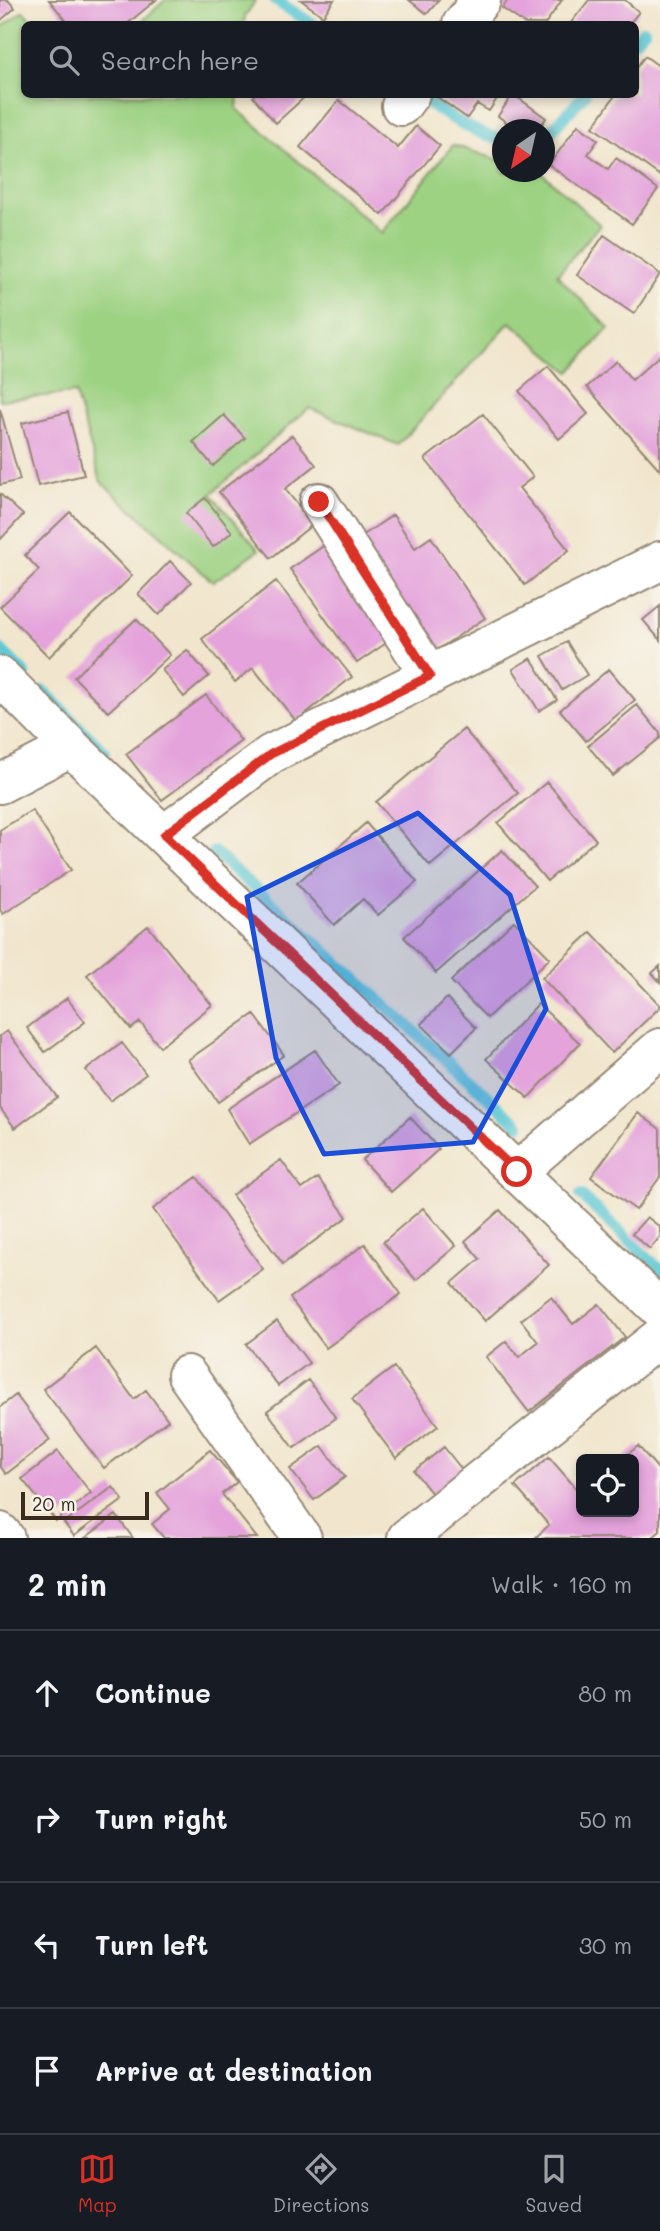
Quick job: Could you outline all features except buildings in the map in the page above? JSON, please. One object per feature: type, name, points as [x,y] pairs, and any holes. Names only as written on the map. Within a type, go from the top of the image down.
[{"type":"street","points":[[464,21],[481,0]]},
{"type":"street","points":[[319,502],[430,676]]},
{"type":"street","points":[[164,835],[271,754],[660,561]]},
{"type":"street","points":[[0,676],[660,1309]]},
{"type":"street","points":[[0,784],[71,747]]},
{"type":"street","points":[[517,1172],[660,1048]]},
{"type":"street","points":[[407,1538],[660,1337]]},
{"type":"street","points":[[187,1375],[302,1538]]},
{"type":"street","points":[[0,1532],[5,1538]]},
{"type":"highlighted area","points":[[418,813],[510,895],[546,1009],[473,1142],[324,1154],[276,1058],[247,897]]},
{"type":"green space","points":[[165,0],[256,0],[244,21],[142,21]]},
{"type":"green space","points":[[23,11],[33,21],[21,21],[21,98],[238,98],[237,109],[382,233],[453,145],[492,158],[492,182],[552,182],[600,225],[557,275],[609,328],[570,372],[510,322],[398,445],[309,408],[211,494],[259,550],[213,582],[101,482],[75,393],[0,400],[0,29]]},
{"type":"waterway","points":[[275,0],[307,21]]},
{"type":"waterway","points":[[639,36],[644,30]]},
{"type":"waterway","points":[[421,98],[446,115],[492,137]]},
{"type":"waterway","points":[[555,127],[581,98]]},
{"type":"waterway","points":[[0,649],[25,674]]},
{"type":"waterway","points":[[43,691],[104,752]]},
{"type":"waterway","points":[[214,852],[519,1125]]},
{"type":"waterway","points":[[581,1195],[660,1270]]},
{"type":"route","points":[[319,502],[430,676],[271,754],[164,835],[517,1172]]}]
